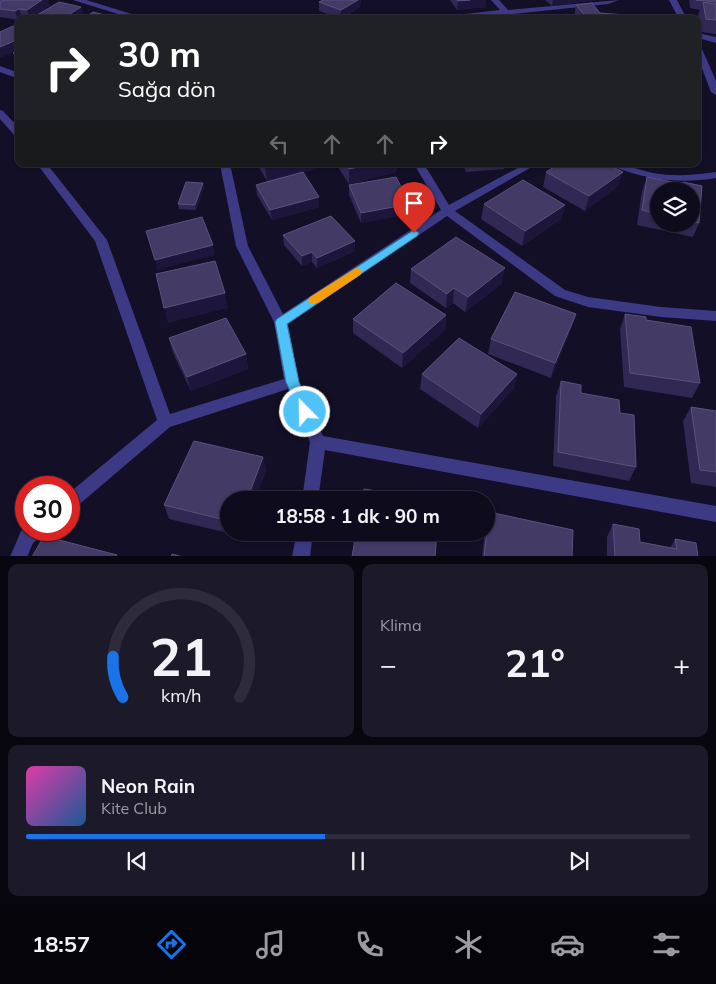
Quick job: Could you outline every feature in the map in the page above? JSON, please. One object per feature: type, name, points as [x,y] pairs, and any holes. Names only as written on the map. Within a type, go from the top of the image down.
[{"type":"street","points":[[77,0],[130,15]]},
{"type":"street","points":[[495,0],[509,15]]},
{"type":"street","points":[[517,15],[615,0]]},
{"type":"street","points":[[673,0],[681,15]]},
{"type":"street","points":[[701,37],[716,40]]},
{"type":"street","points":[[701,56],[716,92]]},
{"type":"street","points":[[0,69],[15,75]]},
{"type":"street","points":[[0,113],[15,130]]},
{"type":"street","points":[[44,167],[101,240],[165,422]]},
{"type":"street","points":[[226,167],[242,246],[281,322],[292,382],[318,442],[311,491]]},
{"type":"street","points":[[421,167],[447,211],[560,293],[588,302],[661,312],[716,316]]},
{"type":"street","points":[[281,322],[447,211],[527,167]]},
{"type":"street","points":[[623,167],[659,178],[687,180],[716,175]]},
{"type":"street","points":[[80,493],[165,422],[292,382]]},
{"type":"street","points":[[318,442],[716,514]]},
{"type":"street","points":[[18,556],[25,541]]},
{"type":"street","points":[[301,556],[304,541]]},
{"type":"building","points":[[4,0],[42,0],[27,10],[19,9],[15,11],[0,9],[0,3]]},
{"type":"building","points":[[323,0],[358,0],[341,10],[319,2]]},
{"type":"building","points":[[696,0],[716,0],[716,2]]},
{"type":"building","points":[[59,2],[81,7],[68,15],[37,15]]},
{"type":"building","points":[[703,2],[716,4],[716,20],[706,19]]},
{"type":"building","points":[[592,3],[600,13],[626,15],[584,15],[576,5]]},
{"type":"building","points":[[93,12],[105,15],[89,15]]},
{"type":"building","points":[[15,27],[15,41],[0,47],[0,32]]},
{"type":"building","points":[[554,167],[613,167],[623,172],[589,196],[546,172]]},
{"type":"building","points":[[303,172],[319,197],[270,210],[256,185]]},
{"type":"building","points":[[396,177],[410,204],[361,213],[349,185]]},
{"type":"building","points":[[647,177],[673,182],[650,182],[650,212],[642,210]]},
{"type":"building","points":[[523,180],[565,205],[525,231],[484,204]]},
{"type":"building","points":[[186,182],[203,183],[195,205],[178,204]]},
{"type":"building","points":[[700,186],[702,186],[700,211]]},
{"type":"building","points":[[331,216],[355,241],[317,258],[312,252],[302,256],[283,235]]},
{"type":"building","points":[[202,217],[213,245],[155,260],[146,231]]},
{"type":"building","points":[[456,237],[505,268],[468,297],[454,288],[447,294],[411,269]]},
{"type":"building","points":[[215,261],[225,293],[164,308],[156,274]]},
{"type":"building","points":[[396,283],[446,315],[403,353],[353,319]]},
{"type":"building","points":[[515,292],[576,314],[555,363],[491,339]]},
{"type":"building","points":[[625,314],[646,317],[646,320],[691,327],[700,383],[630,373]]},
{"type":"building","points":[[226,318],[246,354],[187,377],[169,338]]},
{"type":"building","points":[[459,338],[517,374],[481,414],[422,374]]},
{"type":"building","points":[[561,381],[581,385],[581,393],[619,400],[620,413],[634,415],[636,467],[558,452]]},
{"type":"building","points":[[691,407],[716,411],[716,472],[700,470]]},
{"type":"building","points":[[194,441],[263,457],[250,491],[220,491],[220,519],[164,505]]},
{"type":"building","points":[[495,513],[573,530],[572,556],[484,556],[486,541],[495,541]]},
{"type":"building","points":[[613,524],[639,529],[640,542],[677,549],[675,539],[696,543],[698,556],[615,556]]},
{"type":"building","points":[[41,541],[63,541],[116,556],[33,556]]},
{"type":"building","points":[[355,541],[436,541],[435,556],[352,556]]},
{"type":"slow traffic","points":[[314,300],[356,272]]},
{"type":"route","points":[[305,412],[292,382],[281,322],[414,233]]}]
